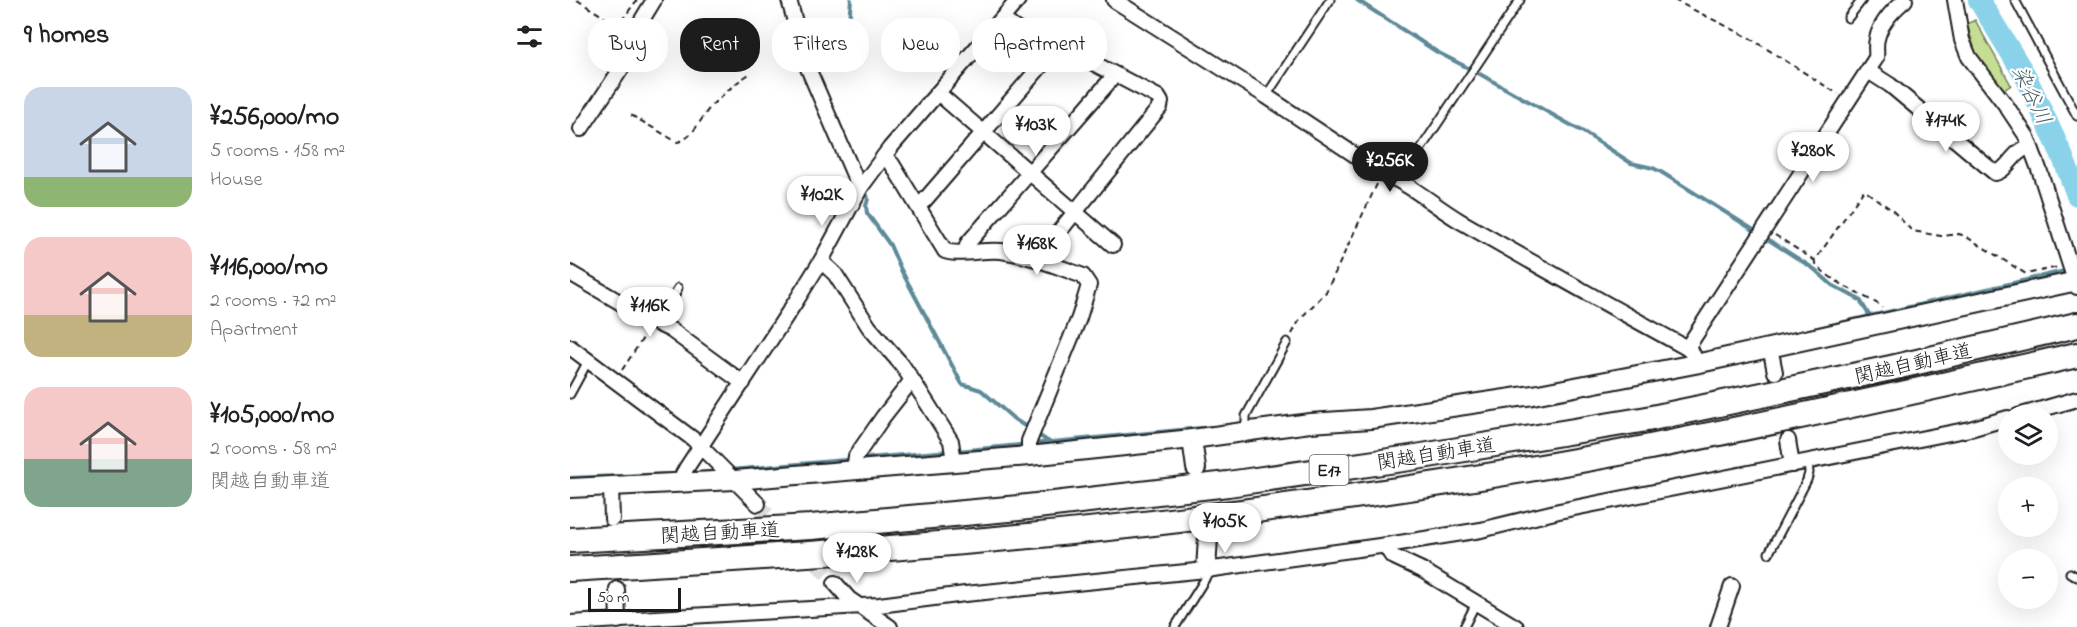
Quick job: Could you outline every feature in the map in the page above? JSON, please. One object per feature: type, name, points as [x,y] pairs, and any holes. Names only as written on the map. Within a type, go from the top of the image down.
[{"type":"highway","name":"関越自動車道","points":[[570,540],[811,527],[892,520],[1031,507],[1262,480],[1647,419],[1891,368],[2077,325]]},
{"type":"highway","name":"関越自動車道","points":[[570,569],[821,555],[1023,537],[1253,510],[1410,488],[1647,448],[1897,396],[2077,355]]},
{"type":"street","points":[[581,129],[632,54],[640,23],[654,0]]},
{"type":"street","points":[[789,0],[801,52],[861,188]]},
{"type":"street","points":[[1003,18],[1018,0]]},
{"type":"street","points":[[1114,0],[1382,173],[1400,180],[1440,209],[1688,348],[1700,363]]},
{"type":"street","points":[[1688,348],[1868,71],[1876,58],[1877,39],[1884,24],[1891,13],[1905,0]]},
{"type":"street","points":[[570,488],[682,484],[1029,456],[1192,439],[1310,423],[1371,419],[1533,395],[1700,363],[2075,278],[2030,147],[2014,117],[1969,57],[1962,40],[1955,0]]},
{"type":"street","points":[[682,484],[683,474],[821,261],[861,188],[884,156],[972,54]]},
{"type":"street","points":[[1037,259],[1161,105],[1158,97],[1107,71]]},
{"type":"street","points":[[1868,71],[1890,86],[1995,173],[2001,171],[2020,150],[2030,147]]},
{"type":"street","points":[[917,205],[924,201],[1036,72]]},
{"type":"street","points":[[965,252],[968,243],[1115,75]]},
{"type":"street","points":[[938,93],[1113,245]]},
{"type":"street","points":[[884,156],[892,164],[943,249],[952,253],[1001,251],[1037,259],[1083,276],[1089,285],[1079,318],[1029,441],[1029,456]]},
{"type":"street","points":[[821,261],[835,274],[869,327],[912,380],[951,441],[954,462]]},
{"type":"street","points":[[570,273],[671,330],[743,383]]},
{"type":"street","points":[[570,347],[700,446],[758,504]]},
{"type":"street","points":[[1770,347],[1775,372]]},
{"type":"street","points":[[854,470],[856,456],[912,380]]},
{"type":"street","points":[[2056,405],[2077,399]]},
{"type":"street","points":[[573,625],[618,621],[703,622],[862,607],[965,594],[1206,570],[1387,545],[1481,530],[1559,511],[1970,429],[1998,421]]},
{"type":"street","points":[[1192,439],[1196,468]]},
{"type":"street","points":[[1788,440],[1792,465]]},
{"type":"street","points":[[611,487],[612,519]]},
{"type":"street","points":[[1206,570],[1208,537]]},
{"type":"street","points":[[1387,545],[1389,554],[1392,556],[1422,570],[1516,627]]},
{"type":"street","points":[[835,584],[849,599],[890,627]]},
{"type":"street","points":[[1720,627],[1732,586]]},
{"type":"street","points":[[617,590],[618,621]]},
{"type":"lane","points":[[1266,96],[1330,0]]},
{"type":"lane","points":[[1400,180],[1520,0]]},
{"type":"lane","points":[[1848,18],[1862,0]]},
{"type":"lane","points":[[2015,0],[2077,116]]},
{"type":"lane","points":[[657,324],[678,288]]},
{"type":"lane","points":[[1246,431],[1246,416],[1287,342]]},
{"type":"lane","points":[[570,394],[588,361]]},
{"type":"lane","points":[[1769,553],[1808,480],[1808,462]]},
{"type":"lane","points":[[1175,627],[1205,579],[1206,570]]},
{"type":"lane","points":[[2070,573],[2077,577]]},
{"type":"lane","points":[[1464,627],[1476,603]]},
{"type":"path","points":[[577,0],[619,24],[637,0]]},
{"type":"path","points":[[1674,0],[1762,46],[1848,101]]},
{"type":"path","points":[[631,116],[677,142],[681,142],[734,84],[750,73]]},
{"type":"path","points":[[1287,342],[1300,319],[1326,292],[1382,173]]},
{"type":"path","points":[[1814,260],[1864,190],[1892,210],[1912,231],[1941,236],[1965,236],[2026,274],[2075,278]]},
{"type":"path","points":[[1764,229],[1814,260],[1818,267],[1836,282],[1878,303],[1882,308]]},
{"type":"path","points":[[615,381],[657,324]]},
{"type":"green space","points":[[1975,20],[2011,85],[2004,90],[1976,54],[1967,24]]},
{"type":"waterway","points":[[849,18],[851,0]]},
{"type":"waterway","points":[[1357,0],[1437,52],[1585,133],[1631,163],[1661,172],[1814,269],[1832,285],[1860,300],[1869,315]]},
{"type":"waterway","name":"染谷川","points":[[1979,0],[2026,77],[2062,155],[2077,195]]},
{"type":"waterway","points":[[836,116],[862,178]]},
{"type":"waterway","points":[[865,188],[868,199],[867,213],[890,245],[962,384],[981,390],[1014,419],[1049,442]]},
{"type":"waterway","points":[[1805,331],[2069,270]]},
{"type":"waterway","points":[[957,451],[1212,427]]},
{"type":"waterway","points":[[730,470],[949,451]]},
{"type":"waterway","points":[[697,473],[719,471]]},
{"type":"waterway","points":[[570,478],[668,474]]},
{"type":"tunnel","points":[[758,504],[835,583]]},
{"type":"tunnel","points":[[613,532],[617,589]]}]
